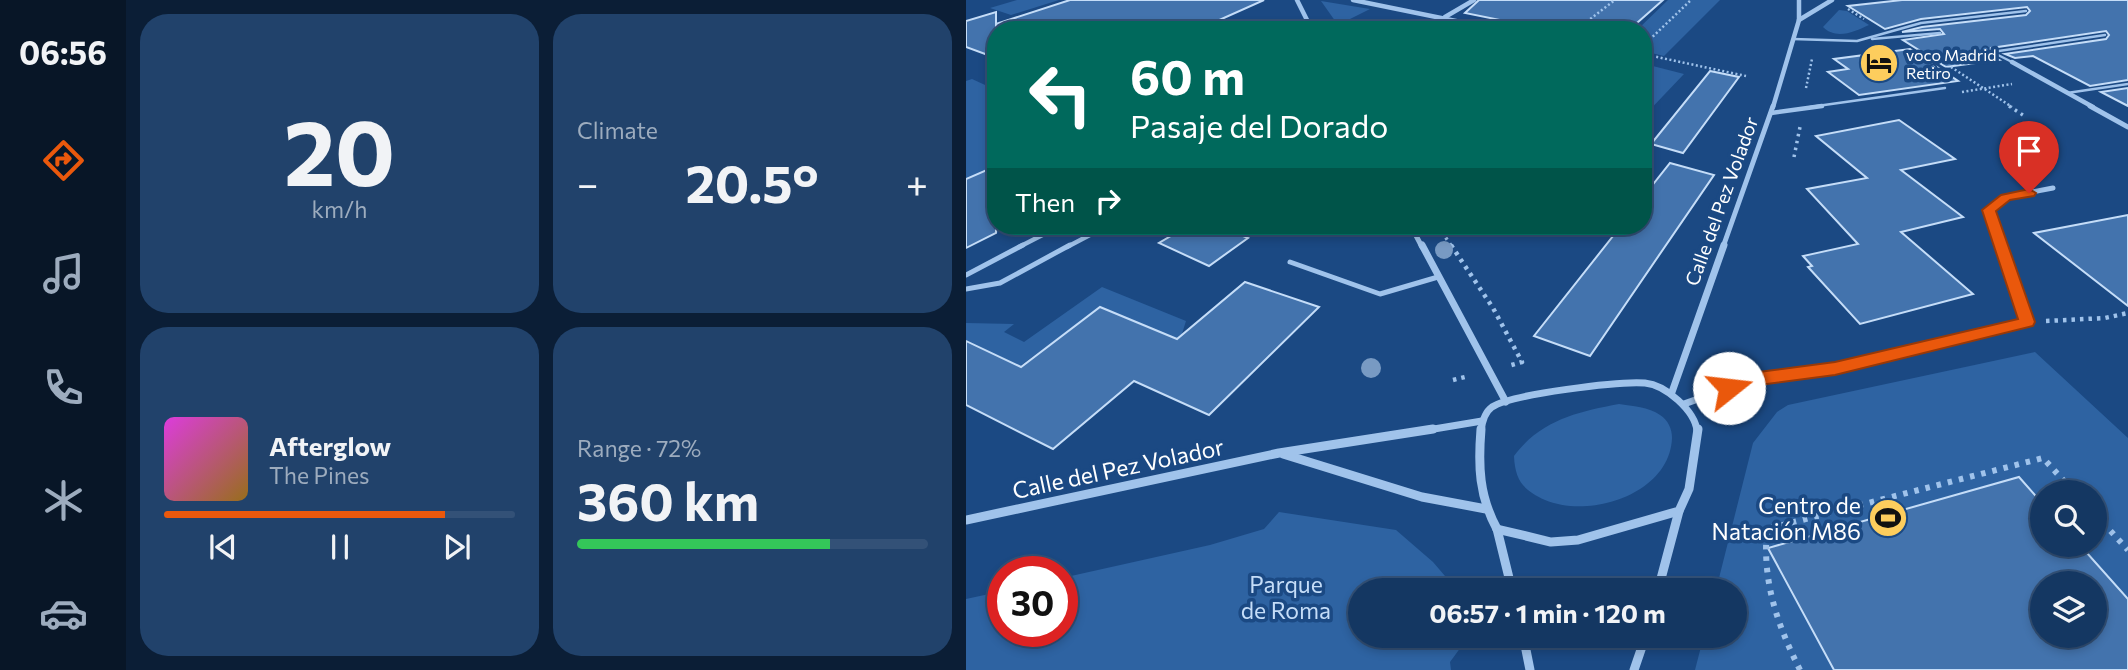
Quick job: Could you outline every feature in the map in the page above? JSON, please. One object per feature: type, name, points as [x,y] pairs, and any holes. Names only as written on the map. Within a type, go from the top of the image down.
[{"type":"street","points":[[1297,0],[1308,21]]},
{"type":"street","points":[[1353,0],[1461,21]]},
{"type":"street","points":[[1444,17],[1474,0]]},
{"type":"street","name":"Calle del Pez Volador","points":[[1672,392],[1772,113],[1798,20],[1799,0]]},
{"type":"street","points":[[1798,20],[1832,0]]},
{"type":"street","points":[[2012,62],[2128,127]]},
{"type":"street","points":[[1684,404],[1751,380],[1835,368],[2027,322],[1989,210],[2006,197],[2053,188]]},
{"type":"street","points":[[1416,235],[1506,402]]},
{"type":"street","points":[[1509,578],[1497,529],[1486,509],[1478,472],[1482,421],[1492,407],[1561,389],[1647,383],[1672,392],[1684,404],[1698,427],[1689,489],[1679,511],[1661,578]]},
{"type":"street","name":"Calle del Pez Volador","points":[[966,520],[1279,453],[1482,421]]},
{"type":"street","name":"Calle del Pez Volador","points":[[1279,453],[1422,497],[1486,509]]},
{"type":"street","points":[[1497,529],[1551,542],[1578,540],[1679,511]]},
{"type":"street","points":[[1527,648],[1531,670]]},
{"type":"street","points":[[1634,670],[1642,648]]},
{"type":"lane","points":[[1869,39],[1892,29],[1921,23],[2026,11]]},
{"type":"lane","points":[[1793,39],[1836,42],[1940,33]]},
{"type":"lane","points":[[2012,62],[1992,52],[2105,35]]},
{"type":"lane","points":[[2067,93],[2128,84]]},
{"type":"lane","points":[[1772,113],[1945,88]]},
{"type":"lane","points":[[966,275],[1043,235]]},
{"type":"lane","points":[[966,289],[1000,283],[1090,235]]},
{"type":"lane","points":[[1290,262],[1359,289],[1380,294],[1438,277]]},
{"type":"path","points":[[1588,21],[1615,0]]},
{"type":"path","points":[[1652,37],[1691,0]]},
{"type":"path","points":[[1652,56],[1746,76]]},
{"type":"path","points":[[1951,67],[2026,117]]},
{"type":"path","points":[[1974,90],[2001,86]]},
{"type":"path","points":[[1794,157],[1802,116]]},
{"type":"path","points":[[2027,322],[2105,318],[2128,313]]},
{"type":"path","points":[[1800,670],[1774,618],[1763,552],[1767,529],[2043,458],[2063,480]]},
{"type":"path","points":[[2107,527],[2128,550]]},
{"type":"green space","points":[[1017,0],[1059,0],[1011,15],[990,8]]},
{"type":"green space","points":[[1668,0],[1720,0],[1664,56],[1652,53],[1652,21],[1646,21]]},
{"type":"green space","points":[[1321,1],[1370,9],[1346,21],[1335,21]]},
{"type":"green space","points":[[1839,10],[1847,11],[1869,25],[1845,34],[1828,31],[1823,27]]},
{"type":"green space","points":[[1652,66],[1684,74],[1652,108]]},
{"type":"green space","points":[[972,79],[987,86],[987,235],[993,235],[966,248],[966,81]]},
{"type":"green space","points":[[1102,287],[1186,321],[1180,340],[1100,307],[1020,366],[966,341],[966,323],[1014,324],[1004,332],[1024,342]]},
{"type":"green space","name":"Centro de Natación M86","points":[[2035,352],[2128,438],[2128,670],[1695,670],[1701,648],[1747,648],[1747,578],[1719,578],[1753,443],[1777,412],[1788,405]]},
{"type":"green space","points":[[1619,404],[1656,412],[1669,425],[1672,438],[1668,458],[1658,474],[1625,497],[1584,506],[1563,505],[1545,500],[1526,488],[1518,478],[1514,456],[1536,434],[1574,414]]},
{"type":"green space","name":"Parque de Roma","points":[[1279,512],[1396,530],[1433,562],[1447,578],[1348,578],[1348,648],[1460,648],[1450,662],[1451,670],[966,670],[966,599],[987,594],[987,647],[1078,647],[1078,574],[1210,545],[1264,529]]},
{"type":"building","points":[[1070,0],[1264,0],[1217,21],[1005,21]]},
{"type":"building","points":[[1479,0],[1663,0],[1639,21],[1505,21],[1465,13]]},
{"type":"building","points":[[1902,0],[2128,0],[2128,80],[2090,86],[2033,56],[2015,58],[2005,54],[2106,39],[2109,35],[2106,31],[1991,48],[1988,54],[1999,60],[1946,67],[1903,40],[1944,34],[1940,29],[1902,32],[1922,27],[2026,15],[2030,11],[2027,7],[1921,19],[1885,29],[1848,6]]},
{"type":"building","points":[[996,12],[996,21],[987,21],[987,55],[966,47],[966,21]]},
{"type":"building","points":[[1910,49],[1958,81],[1859,95],[1828,72],[1848,69],[1834,59]]},
{"type":"building","points":[[1710,71],[1739,77],[1683,153],[1652,143]]},
{"type":"building","points":[[2128,88],[2128,106],[2101,92]]},
{"type":"building","points":[[1899,120],[1955,159],[1901,170],[1963,217],[1901,232],[1973,294],[1860,324],[1808,267],[1812,266],[1803,256],[1858,244],[1807,189],[1867,178],[1816,136]]},
{"type":"building","points":[[1670,163],[1714,175],[1590,356],[1534,336],[1614,235],[1652,235],[1652,186]]},
{"type":"building","points":[[987,170],[987,235],[992,235],[966,248],[966,179]]},
{"type":"building","points":[[2128,215],[2128,306],[2034,233]]},
{"type":"building","points":[[1173,235],[1240,235],[1248,238],[1209,266],[1159,243]]},
{"type":"building","points":[[1245,282],[1319,307],[1209,415],[1134,381],[1053,449],[966,405],[966,341],[1021,367],[1100,307],[1177,339]]},
{"type":"building","points":[[2019,477],[2030,489],[2030,557],[2091,557],[2103,571],[2030,571],[2030,648],[2107,648],[2107,575],[2128,599],[2128,670],[1834,670],[1768,548]]},
{"type":"place","name":"voco Madrid Retiro","points":[[1879,63]]},
{"type":"place","name":"Centro de Natación M86","points":[[1888,518]]},
{"type":"route","points":[[1729,388],[1751,380],[1835,368],[2027,322],[1989,210],[2006,197],[2029,193]]}]
